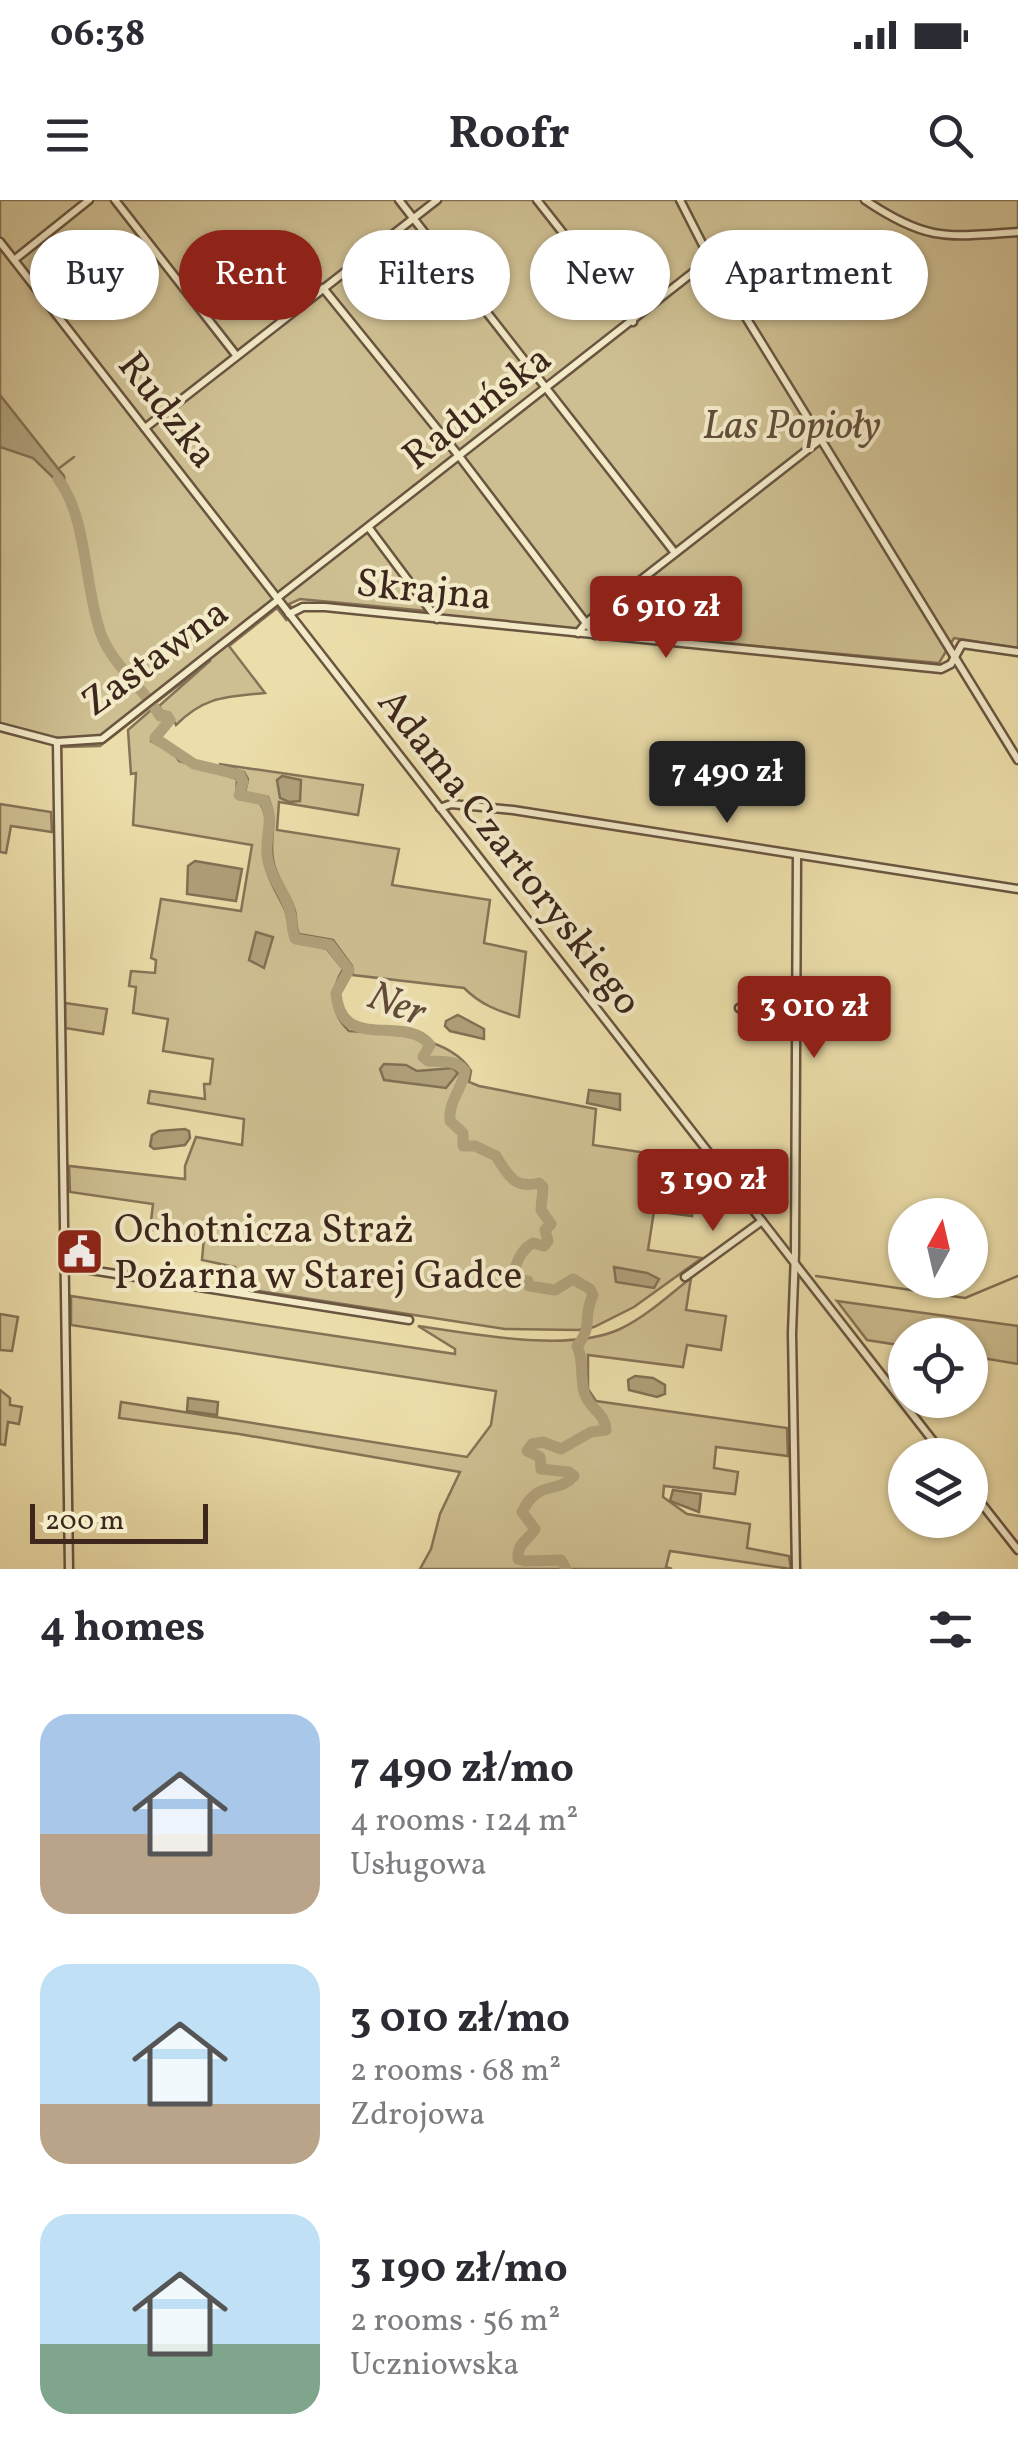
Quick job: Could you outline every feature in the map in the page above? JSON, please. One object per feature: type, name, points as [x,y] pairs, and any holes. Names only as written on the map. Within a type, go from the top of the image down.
[{"type":"street","points":[[14,260],[90,200]]},
{"type":"street","points":[[114,200],[236,355]]},
{"type":"street","points":[[399,200],[675,553]]},
{"type":"street","points":[[145,428],[437,200]]},
{"type":"street","points":[[536,200],[633,322]]},
{"type":"street","points":[[680,200],[695,230]]},
{"type":"street","points":[[866,200],[923,232],[974,238],[1018,232]]},
{"type":"street","name":"Rudzka","points":[[0,242],[289,614]]},
{"type":"street","name":"Raduńska","points":[[278,599],[690,275]]},
{"type":"street","points":[[323,288],[596,636]]},
{"type":"street","points":[[747,320],[1017,760]]},
{"type":"street","points":[[578,634],[587,622],[820,440]]},
{"type":"street","points":[[369,528],[437,619]]},
{"type":"street","name":"Zastawna","points":[[0,727],[56,742],[102,739],[278,599]]},
{"type":"street","name":"Skrajna","points":[[289,614],[313,607],[942,669],[952,664],[962,644],[1018,652]]},
{"type":"street","name":"Adama Czartoryskiego","points":[[289,614],[931,1438]]},
{"type":"street","points":[[56,742],[69,1569]]},
{"type":"street","points":[[440,808],[451,804],[512,810],[1018,889]]},
{"type":"street","points":[[796,856],[792,1333],[796,1569]]},
{"type":"street","points":[[739,1008],[796,1016]]},
{"type":"street","points":[[686,1277],[762,1221]]},
{"type":"street","points":[[64,1266],[409,1320]]},
{"type":"street","points":[[988,1512],[1018,1550]]},
{"type":"green space","name":"Las Popioły","points":[[0,200],[1018,200],[1018,648],[954,638],[939,663],[440,617],[427,611],[300,599],[289,604],[292,608],[280,607],[287,621],[277,608],[229,646],[265,693],[207,703],[176,725],[170,713],[159,706],[211,660],[100,746],[62,747],[0,729]]},
{"type":"green space","points":[[151,710],[165,723],[151,741],[179,761],[237,779],[236,796],[260,803],[266,820],[266,866],[285,910],[292,941],[327,949],[343,969],[334,1001],[338,1017],[349,1031],[433,1043],[461,1059],[471,1071],[469,1082],[596,1109],[593,1145],[707,1162],[730,1193],[696,1189],[692,1216],[654,1211],[648,1250],[702,1258],[634,1307],[594,1327],[505,1329],[232,1287],[235,1267],[202,1260],[204,1237],[150,1230],[153,1204],[70,1192],[69,1166],[185,1179],[185,1166],[196,1137],[242,1145],[244,1119],[148,1103],[150,1091],[205,1099],[204,1084],[210,1084],[213,1059],[163,1051],[168,1019],[133,1013],[136,987],[129,986],[131,971],[155,973],[156,960],[151,958],[161,899],[241,911],[252,845],[133,825],[136,773],[131,774],[128,730]]},
{"type":"green space","points":[[219,764],[363,785],[358,815],[279,802],[277,830],[399,849],[392,885],[490,900],[484,943],[526,952],[519,1017],[489,1006],[464,988],[353,975],[352,966],[333,940],[299,934],[293,904],[273,860],[273,814],[268,797],[245,793],[248,779],[244,772]]},
{"type":"green space","points":[[0,804],[51,812],[52,832],[11,826],[6,853],[0,852]]},
{"type":"green space","points":[[65,1003],[107,1009],[103,1034],[65,1028]]},
{"type":"green space","points":[[691,1278],[686,1310],[726,1316],[721,1350],[687,1345],[683,1367],[588,1355],[588,1389],[596,1401],[787,1428],[788,1456],[716,1447],[714,1468],[738,1472],[735,1494],[664,1486],[663,1497],[687,1514],[750,1524],[747,1548],[789,1556],[791,1569],[670,1551],[666,1567],[672,1569],[420,1569],[460,1472],[119,1418],[121,1402],[467,1457],[491,1425],[496,1391],[71,1325],[71,1296],[455,1354],[455,1349],[418,1326],[521,1340],[599,1336],[639,1318]]},
{"type":"green space","points":[[837,1301],[960,1318],[888,1318],[888,1343],[867,1340]]},
{"type":"green space","points":[[0,1314],[18,1317],[12,1351],[0,1350]]},
{"type":"green space","points":[[988,1322],[1018,1326],[1018,1364],[988,1359]]},
{"type":"green space","points":[[0,1390],[10,1398],[10,1405],[22,1407],[19,1424],[8,1422],[5,1445],[0,1444]]},
{"type":"shaded area","points":[[0,395],[64,476],[65,489],[33,458],[0,447]]},
{"type":"shaded area","points":[[282,776],[301,780],[300,801],[280,798],[277,780]]},
{"type":"shaded area","points":[[195,861],[242,869],[236,901],[187,894],[188,866]]},
{"type":"shaded area","points":[[256,932],[273,937],[264,968],[249,960]]},
{"type":"shaded area","points":[[458,1015],[484,1029],[484,1039],[450,1031],[446,1021]]},
{"type":"shaded area","points":[[384,1064],[406,1065],[417,1071],[453,1068],[458,1073],[446,1088],[384,1080],[380,1069]]},
{"type":"shaded area","points":[[589,1090],[620,1094],[620,1110],[587,1103]]},
{"type":"shaded area","points":[[185,1129],[190,1138],[185,1145],[154,1149],[150,1146],[152,1135],[159,1131]]},
{"type":"shaded area","points":[[614,1267],[659,1279],[654,1288],[616,1282]]},
{"type":"shaded area","points":[[635,1376],[653,1378],[665,1385],[665,1394],[657,1397],[629,1390],[628,1380]]},
{"type":"shaded area","points":[[188,1398],[218,1402],[217,1415],[187,1411]]},
{"type":"shaded area","points":[[673,1490],[701,1494],[699,1512],[670,1501]]},
{"type":"waterway","points":[[58,469],[74,457]]},
{"type":"waterway","name":"Ner","points":[[58,479],[75,513],[106,646],[160,716],[170,720],[155,738],[194,764],[240,775],[243,782],[239,795],[264,800],[269,814],[268,863],[289,908],[296,939],[330,945],[349,970],[336,993],[340,1011],[361,1028],[419,1036],[430,1045],[423,1057],[428,1061],[461,1067],[465,1071],[450,1121],[463,1133],[463,1146],[475,1146],[496,1156],[517,1182],[539,1183],[543,1187],[541,1210],[551,1224],[545,1230],[548,1241],[544,1246],[533,1243],[525,1250],[517,1263],[515,1279],[528,1281],[529,1286],[555,1290],[573,1279],[590,1289],[593,1295],[587,1326],[577,1346],[585,1395],[603,1419],[606,1430],[591,1432],[561,1449],[543,1442],[532,1444],[527,1451],[540,1457],[541,1469],[574,1476],[528,1501],[522,1512],[535,1529],[521,1545],[518,1559],[561,1560],[566,1569]]},
{"type":"waterway","points":[[816,1276],[965,1298],[1018,1276]]},
{"type":"place","name":"Ochotnicza Straż Pożarna w Starej Gadce","points":[[79,1251]]}]
